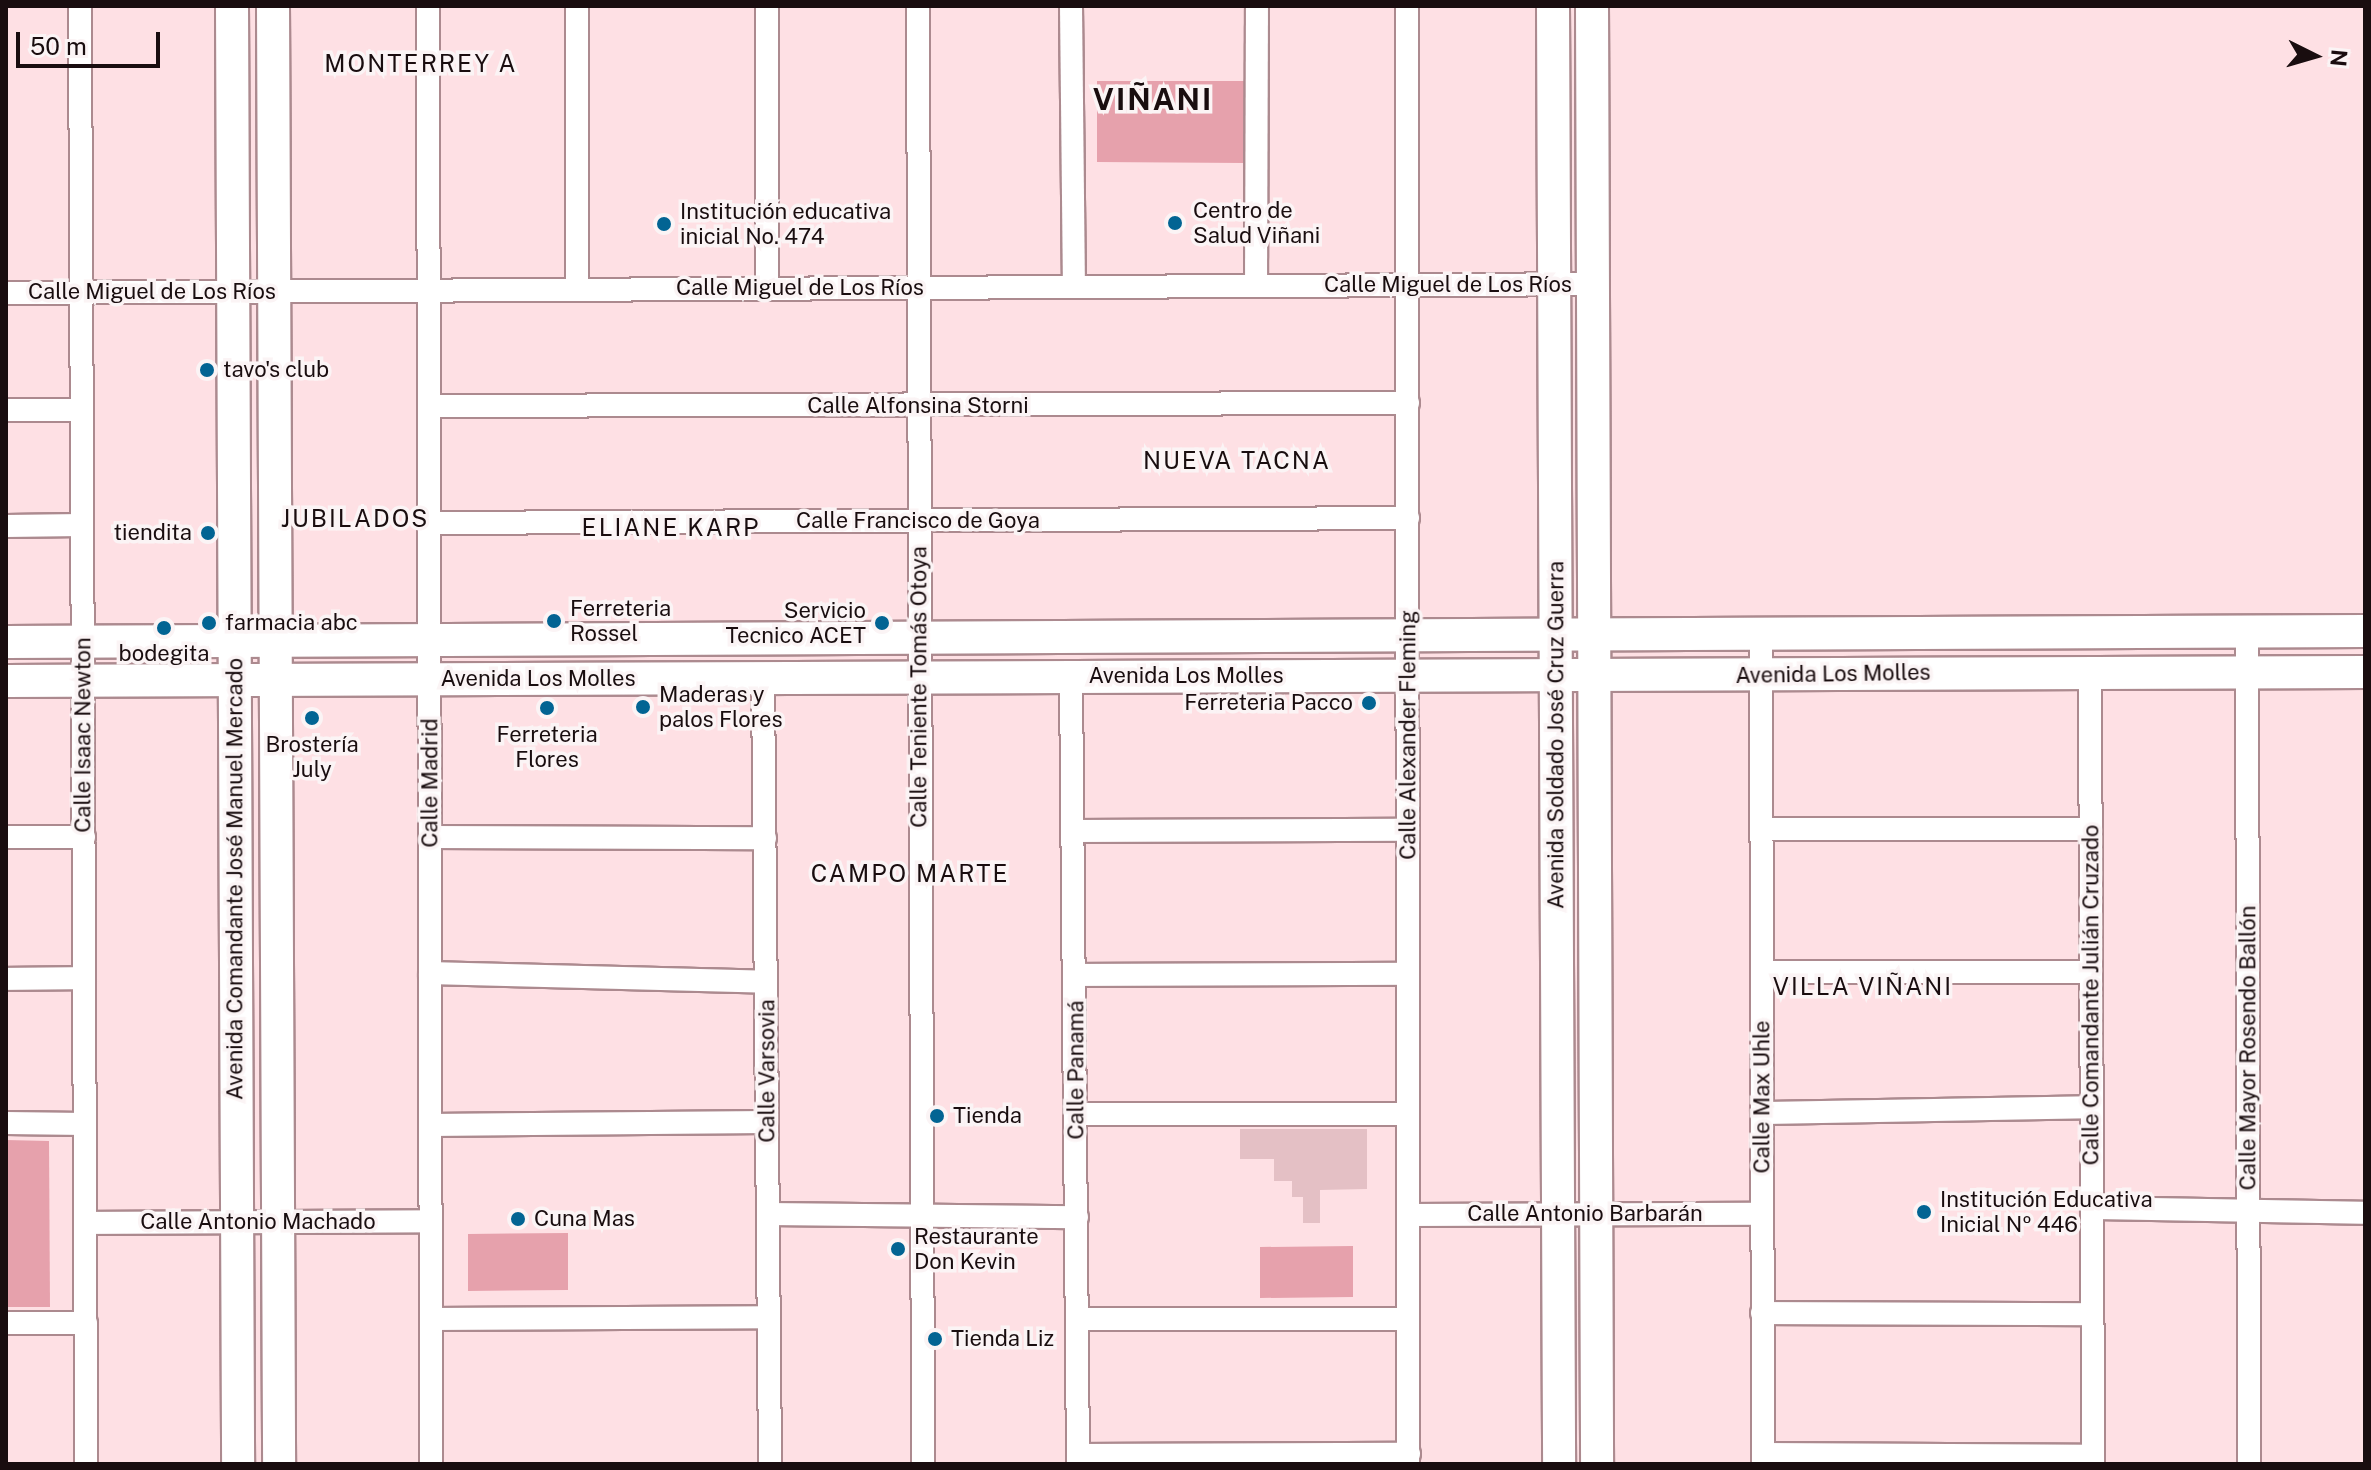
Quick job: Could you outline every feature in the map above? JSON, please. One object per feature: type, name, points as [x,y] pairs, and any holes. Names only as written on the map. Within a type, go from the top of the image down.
[{"type":"street","name":"Calle Isaac Newton","points":[[80,6],[86,1464]]},
{"type":"street","name":"Avenida Comandante José Manuel Mercado","points":[[232,6],[238,1464]]},
{"type":"street","name":"Avenida Comandante José Manuel Mercado","points":[[273,6],[279,1464]]},
{"type":"street","name":"Calle Madrid","points":[[428,6],[431,1464]]},
{"type":"street","points":[[577,6],[577,289]]},
{"type":"street","points":[[767,6],[767,288]]},
{"type":"street","name":"Calle Teniente Tomás Otoya","points":[[918,6],[923,1464]]},
{"type":"street","points":[[1071,6],[1074,287]]},
{"type":"street","points":[[1256,286],[1257,6]]},
{"type":"street","name":"Calle Alexander Fleming","points":[[1407,6],[1408,1459]]},
{"type":"street","name":"Avenida Soldado José Cruz Guerra","points":[[1553,6],[1559,1464]]},
{"type":"street","name":"Avenida Soldado José Cruz Guerra","points":[[1592,6],[1597,1464]]},
{"type":"street","name":"Calle Miguel de Los Ríos","points":[[6,293],[1593,284]]},
{"type":"street","name":"Calle Alfonsina Storni","points":[[429,406],[1408,403]]},
{"type":"street","points":[[6,410],[82,410]]},
{"type":"street","name":"Calle Francisco de Goya","points":[[429,523],[1408,518]]},
{"type":"street","points":[[6,526],[82,525]]},
{"type":"street","name":"Calle Mayor Rosendo Ballón","points":[[2247,631],[2249,1464]]},
{"type":"street","name":"Avenida Los Molles","points":[[6,642],[2365,631]]},
{"type":"street","name":"Calle Max Uhle","points":[[1761,634],[1763,1459]]},
{"type":"street","name":"Calle Comandante Julián Cruzado","points":[[2090,671],[2093,1460]]},
{"type":"street","name":"Avenida Los Molles","points":[[6,681],[2365,672]]},
{"type":"street","name":"Calle Panamá","points":[[1071,676],[1078,1459]]},
{"type":"street","name":"Calle Varsovia","points":[[763,678],[770,1464]]},
{"type":"street","points":[[1762,829],[2091,829]]},
{"type":"street","points":[[1074,831],[1408,830]]},
{"type":"street","points":[[6,837],[84,837]]},
{"type":"street","points":[[430,837],[765,838]]},
{"type":"street","points":[[1762,972],[2091,972]]},
{"type":"street","points":[[430,973],[766,982]]},
{"type":"street","points":[[1075,975],[1408,974]]},
{"type":"street","points":[[6,979],[84,978]]},
{"type":"street","points":[[1762,1113],[2092,1107]]},
{"type":"street","points":[[1076,1114],[1408,1114]]},
{"type":"street","points":[[430,1125],[767,1122]]},
{"type":"street","points":[[6,1123],[85,1124]]},
{"type":"street","points":[[2092,1208],[2365,1213]]},
{"type":"street","points":[[768,1214],[1077,1217]]},
{"type":"street","name":"Calle Antonio Barbarán","points":[[1408,1215],[1762,1214]]},
{"type":"street","name":"Calle Antonio Machado","points":[[85,1223],[431,1221]]},
{"type":"street","points":[[1762,1313],[2092,1314]]},
{"type":"street","points":[[431,1319],[769,1317]]},
{"type":"street","points":[[1077,1319],[1408,1319]]},
{"type":"street","points":[[6,1323],[86,1323]]},
{"type":"street","points":[[1078,1459],[1408,1459]]},
{"type":"street","points":[[1763,1459],[2093,1460]]},
{"type":"shaded area","points":[[1097,81],[1245,81],[1244,163],[1097,162]]},
{"type":"shaded area","points":[[6,1140],[49,1141],[50,1307],[6,1307]]},
{"type":"shaded area","points":[[568,1233],[568,1290],[468,1291],[468,1234]]},
{"type":"shaded area","points":[[1353,1246],[1353,1297],[1260,1298],[1260,1247]]},
{"type":"building","points":[[1240,1129],[1367,1129],[1367,1189],[1320,1190],[1320,1223],[1303,1223],[1303,1197],[1292,1197],[1292,1181],[1274,1181],[1274,1159],[1240,1159]]},
{"type":"place","name":"Centro de Salud Viñani","points":[[1175,223]]},
{"type":"place","name":"Institución educativa inicial No. 474","points":[[664,224]]},
{"type":"place","name":"tavo's club","points":[[207,370]]},
{"type":"place","name":"tiendita","points":[[208,533]]},
{"type":"place","name":"Ferreteria Rossel","points":[[554,621]]},
{"type":"place","name":"farmacia abc","points":[[209,623]]},
{"type":"place","name":"Servicio Tecnico ACET","points":[[882,623]]},
{"type":"place","name":"bodegita","points":[[164,628]]},
{"type":"place","name":"Ferreteria Pacco","points":[[1369,703]]},
{"type":"place","name":"Maderas y palos Flores","points":[[643,707]]},
{"type":"place","name":"Ferreteria Flores","points":[[547,708]]},
{"type":"place","name":"Brostería July","points":[[312,718]]},
{"type":"place","name":"Tienda","points":[[937,1116]]},
{"type":"place","name":"Institución Educativa Inicial Nº 446","points":[[1924,1212]]},
{"type":"place","name":"Cuna Mas","points":[[518,1219]]},
{"type":"place","name":"Restaurante Don Kevin","points":[[898,1249]]},
{"type":"place","name":"Tienda Liz","points":[[935,1339]]},
{"type":"district","name":"MONTERREY A","points":[[421,64]]},
{"type":"district","name":"VIÑANI","points":[[1153,99]]},
{"type":"district","name":"NUEVA TACNA","points":[[1237,461]]},
{"type":"district","name":"JUBILADOS","points":[[355,519]]},
{"type":"district","name":"ELIANE KARP","points":[[671,528]]},
{"type":"district","name":"CAMPO MARTE","points":[[910,874]]},
{"type":"district","name":"VILLA VIÑANI","points":[[1863,987]]}]
